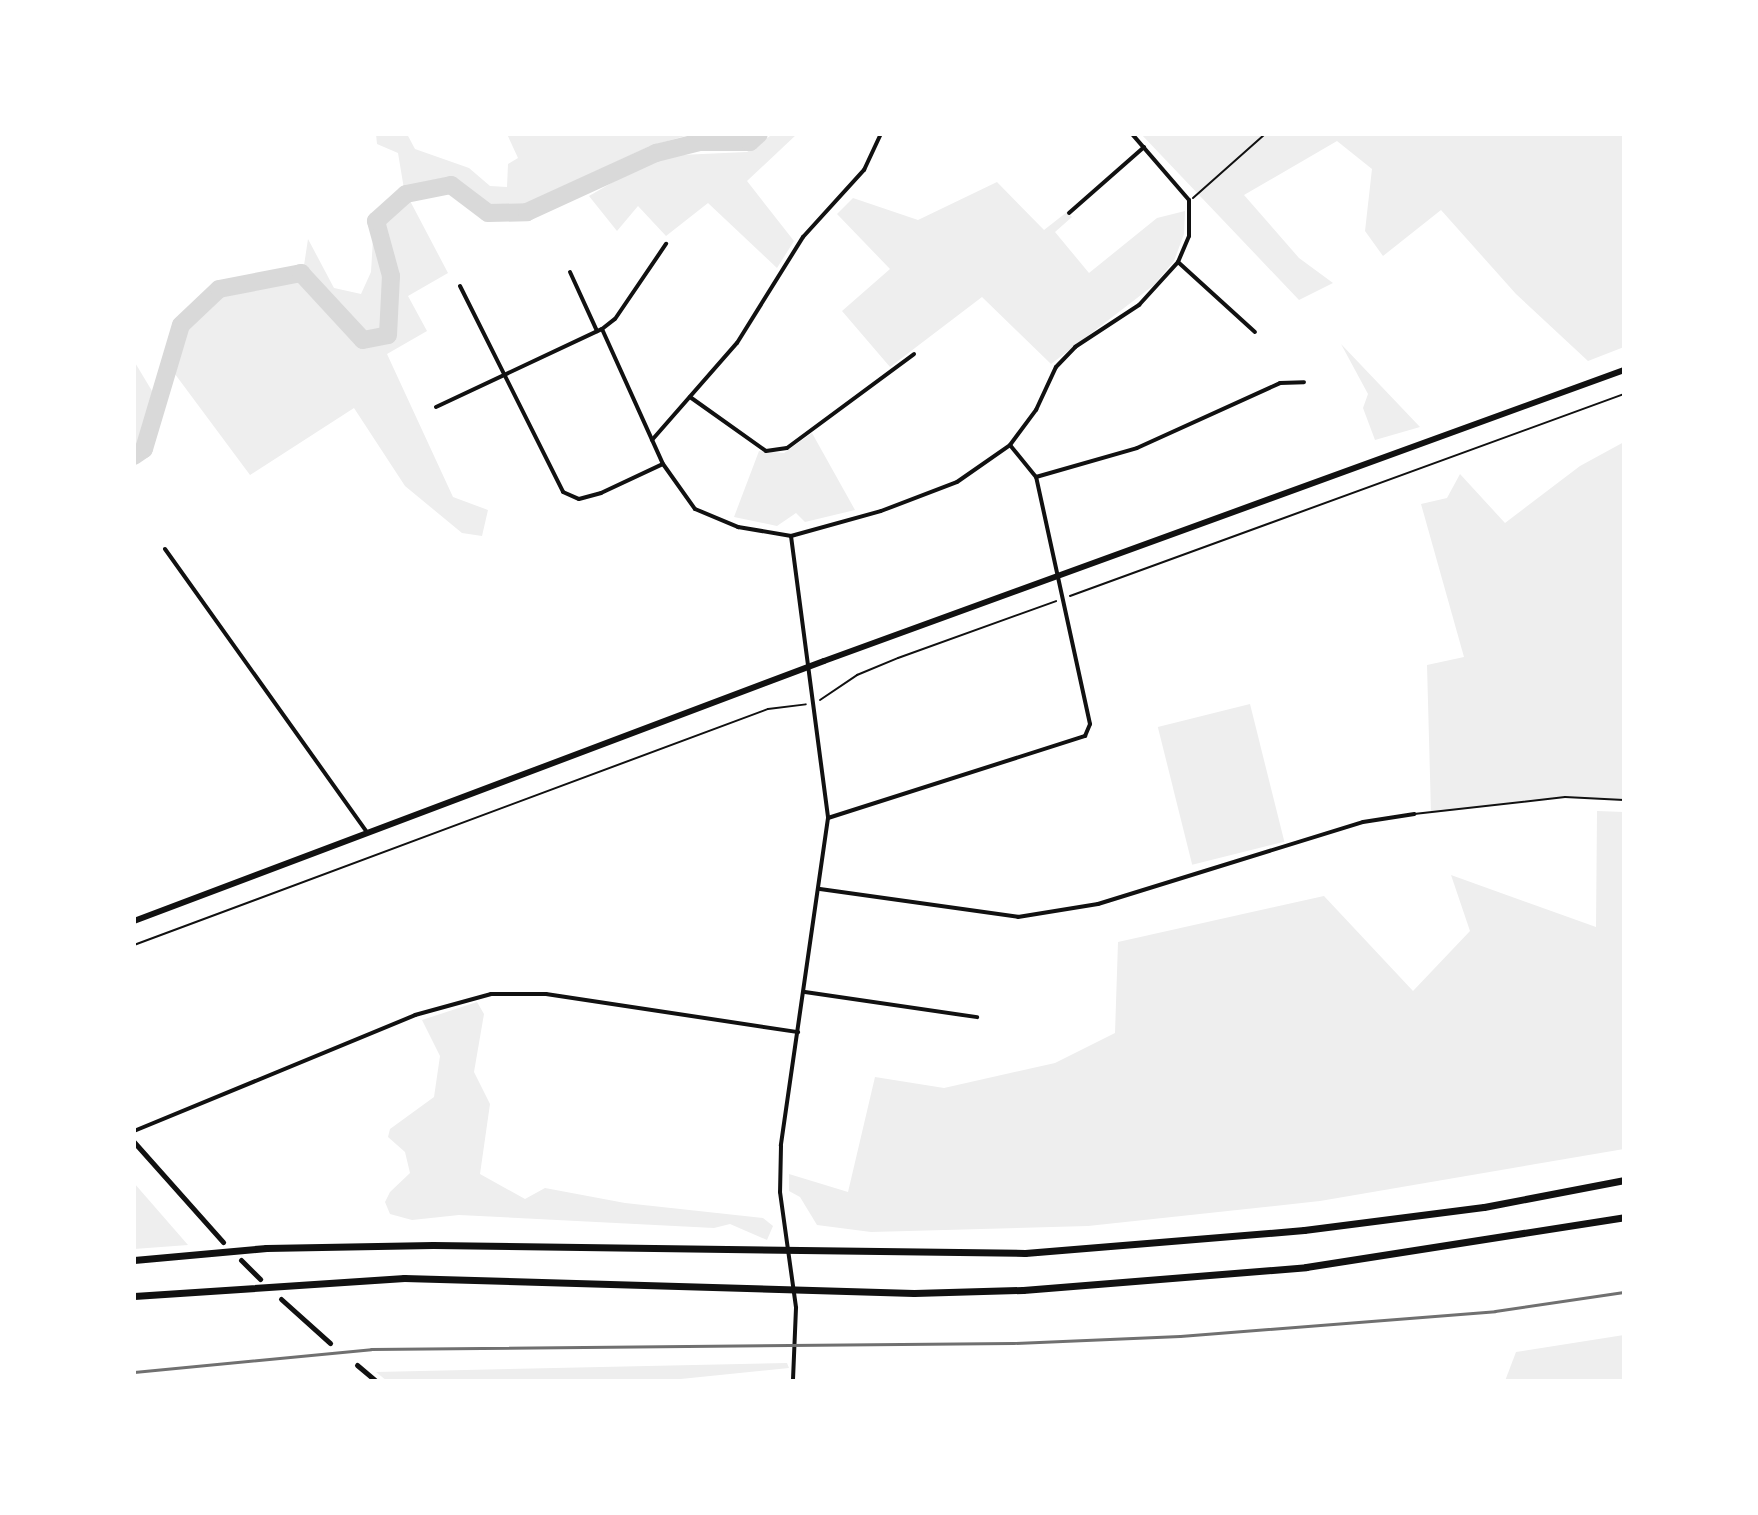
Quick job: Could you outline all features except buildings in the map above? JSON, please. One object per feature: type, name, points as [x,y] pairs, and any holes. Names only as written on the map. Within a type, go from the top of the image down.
[{"type":"highway","points":[[134,1260],[266,1248],[433,1245],[1009,1254],[1137,1245],[1469,1209],[1624,1180]]},
{"type":"highway","points":[[134,1296],[235,1285],[404,1278],[914,1293],[1138,1283],[1494,1241],[1624,1217]]},
{"type":"main road","points":[[134,921],[824,661],[1624,370]]},
{"type":"street","points":[[652,440],[737,343],[803,237],[864,170],[881,134]]},
{"type":"street","points":[[570,272],[663,464],[695,509],[738,527],[791,536],[957,482],[1010,445],[1036,410],[1056,367],[1075,347],[1139,305],[1178,262],[1189,236],[1189,200],[1132,134]]},
{"type":"street","points":[[1069,213],[1144,147]]},
{"type":"street","points":[[436,407],[599,330],[615,319],[666,244]]},
{"type":"street","points":[[1178,262],[1255,332]]},
{"type":"street","points":[[460,286],[507,374],[563,492],[579,499],[601,493],[663,464]]},
{"type":"street","points":[[690,397],[766,451],[787,448],[914,354]]},
{"type":"street","points":[[1036,477],[1137,448],[1280,383],[1304,382]]},
{"type":"street","points":[[828,818],[1085,736],[1090,724],[1036,477],[1010,445]]},
{"type":"street","points":[[791,536],[828,818],[781,1146],[780,1192],[796,1308],[793,1381]]},
{"type":"street","points":[[165,549],[368,834]]},
{"type":"street","points":[[820,889],[1018,917],[1098,904],[1363,822],[1414,814]]},
{"type":"street","points":[[805,992],[977,1017]]},
{"type":"street","points":[[134,1131],[382,1027],[483,996],[546,994],[798,1032]]},
{"type":"street","points":[[134,1142],[223,1242]]},
{"type":"street","points":[[241,1260],[260,1279]]},
{"type":"street","points":[[281,1299],[330,1343]]},
{"type":"street","points":[[357,1365],[376,1381]]},
{"type":"lane","points":[[1414,814],[1565,797],[1624,800]]},
{"type":"path","points":[[1189,200],[1265,134]]},
{"type":"path","points":[[134,945],[768,709],[812,703],[884,664],[1624,394]]},
{"type":"shaded area","points":[[376,134],[407,134],[415,149],[469,168],[490,186],[507,187],[508,164],[518,158],[507,134],[692,134],[650,146],[525,204],[489,208],[450,180],[404,189],[398,153],[377,144]]},
{"type":"shaded area","points":[[773,134],[797,134],[747,181],[794,241],[777,268],[708,203],[666,236],[638,206],[617,231],[589,196],[658,156],[747,152]]},
{"type":"shaded area","points":[[1141,134],[1624,134],[1624,347],[1588,361],[1516,294],[1441,210],[1383,256],[1365,231],[1372,169],[1337,141],[1244,195],[1299,258],[1333,283],[1299,300]]},
{"type":"shaded area","points":[[997,182],[1044,230],[1067,212],[1072,217],[1055,232],[1089,273],[1157,218],[1185,211],[1184,234],[1174,261],[1154,285],[1051,364],[982,297],[890,367],[842,311],[890,269],[837,214],[853,198],[918,220]]},
{"type":"shaded area","points":[[408,197],[448,273],[408,296],[427,331],[387,354],[453,497],[488,510],[482,536],[462,533],[405,486],[354,408],[250,475],[169,366],[182,327],[221,291],[300,276],[362,343],[390,336],[394,276],[380,222]]},
{"type":"shaded area","points":[[374,222],[388,277],[386,333],[364,337],[303,272],[308,239],[334,288],[361,294],[371,272]]},
{"type":"shaded area","points":[[1341,344],[1420,427],[1375,440],[1363,408],[1368,394]]},
{"type":"shaded area","points":[[134,361],[158,401],[142,447],[134,454]]},
{"type":"shaded area","points":[[812,433],[855,510],[805,522],[796,513],[777,526],[734,517],[759,451],[784,453]]},
{"type":"shaded area","points":[[1624,442],[1624,800],[1565,797],[1431,813],[1427,665],[1464,657],[1421,504],[1447,498],[1460,474],[1505,523],[1580,466]]},
{"type":"shaded area","points":[[1250,704],[1284,842],[1192,865],[1158,727]]},
{"type":"shaded area","points":[[1597,811],[1624,812],[1624,1149],[1320,1201],[1088,1226],[871,1232],[817,1225],[800,1197],[789,1191],[789,1174],[848,1192],[875,1077],[944,1088],[1055,1063],[1115,1033],[1118,942],[1324,896],[1413,991],[1470,931],[1451,875],[1596,927]]},
{"type":"shaded area","points":[[477,1002],[484,1014],[474,1072],[490,1104],[480,1174],[525,1199],[545,1188],[625,1203],[763,1218],[773,1226],[767,1240],[730,1224],[714,1228],[459,1215],[412,1220],[390,1214],[385,1202],[390,1192],[410,1173],[405,1152],[388,1137],[390,1129],[434,1097],[440,1056],[422,1020]]},
{"type":"shaded area","points":[[134,1183],[188,1245],[134,1249]]},
{"type":"shaded area","points":[[1624,1335],[1624,1381],[1505,1381],[1516,1352]]},
{"type":"shaded area","points":[[787,1363],[789,1368],[661,1381],[387,1381],[376,1372]]},
{"type":"waterway","points":[[134,456],[144,449],[181,325],[219,289],[301,273],[363,340],[388,335],[391,276],[376,221],[406,194],[451,185],[488,213],[527,212],[656,153],[700,142],[750,142],[759,134]]},
{"type":"railway","points":[[134,1372],[371,1349],[1013,1343],[1180,1336],[1495,1311],[1624,1292]]}]
